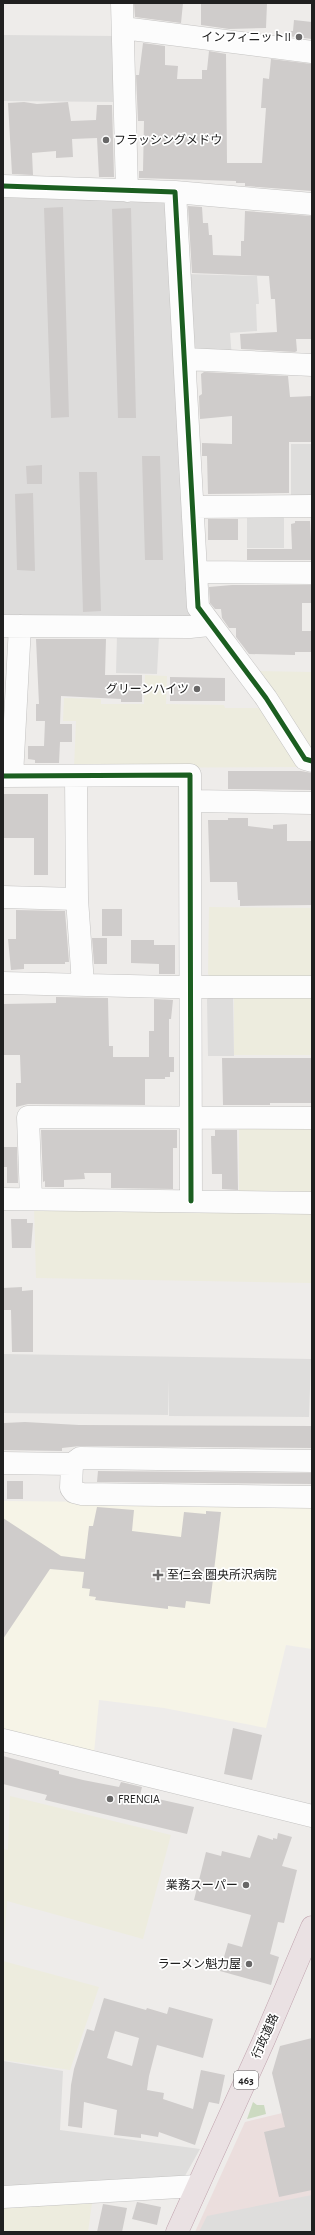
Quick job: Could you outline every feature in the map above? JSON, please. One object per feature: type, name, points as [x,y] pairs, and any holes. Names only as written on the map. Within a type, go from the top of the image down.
[{"type":"highway","name":"行政道路","points":[[177,2232],[264,2040],[312,1928]]},
{"type":"street","points":[[122,3],[127,191]]},
{"type":"street","points":[[123,28],[312,52]]},
{"type":"street","points":[[3,186],[175,192],[312,204]]},
{"type":"street","points":[[175,192],[198,607],[209,625],[266,698],[305,758],[312,761]]},
{"type":"street","points":[[185,359],[312,365]]},
{"type":"street","points":[[193,507],[312,506]]},
{"type":"street","points":[[197,572],[312,573]]},
{"type":"street","points":[[191,1201],[192,987],[190,776],[7,776],[11,626],[190,627],[209,625]]},
{"type":"street","points":[[76,777],[77,899],[82,984]]},
{"type":"street","points":[[191,801],[312,803]]},
{"type":"street","points":[[3,897],[77,899]]},
{"type":"street","points":[[3,983],[192,987],[312,987]]},
{"type":"street","points":[[31,1199],[28,1117],[191,1116],[312,1118]]},
{"type":"street","points":[[3,1199],[312,1203]]},
{"type":"street","points":[[312,1460],[80,1458],[76,1459],[72,1464],[71,1488],[74,1492],[82,1494],[312,1497]]},
{"type":"street","points":[[3,1463],[72,1464]]},
{"type":"street","points":[[3,1740],[312,1816]]},
{"type":"street","points":[[3,2197],[198,2186]]},
{"type":"shaded area","points":[[3,35],[117,36],[119,102],[4,101]]},
{"type":"shaded area","points":[[3,197],[165,202],[192,613],[185,619],[3,619]]},
{"type":"shaded area","points":[[187,274],[257,276],[259,304],[256,304],[257,331],[230,333],[232,358],[193,356]]},
{"type":"shaded area","points":[[291,444],[312,444],[312,499],[291,499]]},
{"type":"shaded area","points":[[247,513],[284,513],[284,548],[247,548]]},
{"type":"shaded area","points":[[117,635],[159,636],[157,674],[116,673]]},
{"type":"shaded area","points":[[255,671],[312,672],[312,755]]},
{"type":"shaded area","points":[[145,675],[167,676],[166,704],[224,705],[225,708],[266,708],[301,767],[74,768],[76,721],[63,721],[64,698],[101,699],[101,704],[144,704]]},
{"type":"shaded area","points":[[209,907],[312,908],[312,979],[212,979],[208,974]]},
{"type":"shaded area","points":[[213,994],[233,994],[234,1056],[208,1056],[207,999]]},
{"type":"shaded area","points":[[234,994],[312,994],[312,1055],[234,1055]]},
{"type":"shaded area","points":[[239,1124],[312,1124],[312,1196],[239,1195]]},
{"type":"shaded area","points":[[34,1205],[312,1212],[312,1283],[36,1278]]},
{"type":"shaded area","points":[[3,1354],[311,1359],[309,1417],[169,1416],[169,1380],[168,1415],[3,1413]]},
{"type":"shaded area","name":"至仁会 圏央所沢病院","points":[[3,1501],[312,1504],[312,1649],[286,1645],[266,1728],[164,1708],[99,1700],[94,1753],[3,1730]]},
{"type":"shaded area","points":[[10,1796],[171,1835],[143,1939],[7,1901],[3,1956],[3,1849],[8,1850]]},
{"type":"shaded area","points":[[3,1961],[99,1987],[70,2070],[3,2060]]},
{"type":"shaded area","points":[[3,2061],[63,2071],[60,2130],[200,2149],[181,2183],[3,2190]]},
{"type":"shaded area","points":[[312,2106],[312,2232],[195,2232],[245,2122]]},
{"type":"shaded area","points":[[312,2195],[312,2232],[199,2232],[207,2216]]},
{"type":"shaded area","points":[[92,2203],[88,2232],[3,2232],[3,2208]]},
{"type":"green space","points":[[253,2102],[257,2105],[264,2105],[266,2114],[247,2119]]},
{"type":"building","points":[[134,3],[183,3],[181,23],[135,17]]},
{"type":"building","points":[[201,3],[267,3],[266,28],[229,29],[201,25]]},
{"type":"building","name":"インフィニットII","points":[[294,20],[312,22],[312,39],[287,36],[288,31],[293,31]]},
{"type":"building","points":[[143,43],[165,46],[165,65],[178,66],[177,79],[202,79],[202,70],[207,70],[209,51],[226,54],[227,163],[262,163],[266,108],[261,108],[263,78],[269,79],[271,59],[312,64],[312,191],[245,186],[245,183],[236,183],[236,181],[139,178],[139,171],[143,171],[144,121],[138,121],[136,75],[139,75]]},
{"type":"building","points":[[24,102],[37,104],[68,102],[71,121],[96,120],[97,105],[112,105],[114,177],[99,177],[97,138],[72,139],[73,157],[56,158],[56,151],[32,153],[33,175],[12,174],[8,103]]},
{"type":"building","points":[[188,206],[202,207],[203,223],[208,223],[209,235],[212,235],[213,255],[241,256],[241,241],[244,241],[245,211],[312,216],[312,339],[296,339],[297,351],[295,352],[241,349],[240,334],[277,332],[275,299],[271,299],[269,276],[192,273]]},
{"type":"building","points":[[63,207],[69,417],[51,418],[44,208]]},
{"type":"building","points":[[131,208],[136,418],[118,418],[112,209]]},
{"type":"building","points":[[204,372],[288,376],[290,397],[312,396],[312,442],[289,442],[289,493],[208,494],[207,456],[202,456],[202,443],[232,444],[232,416],[200,419],[199,396],[202,394],[201,374]]},
{"type":"building","points":[[142,456],[160,456],[163,560],[145,560]]},
{"type":"building","points":[[42,465],[42,484],[27,484],[26,466]]},
{"type":"building","points":[[79,472],[97,472],[101,611],[83,612]]},
{"type":"building","points":[[33,493],[35,571],[17,570],[15,494]]},
{"type":"building","points":[[208,519],[238,519],[238,540],[208,540]]},
{"type":"building","points":[[295,521],[310,521],[312,560],[247,560],[247,549],[292,549],[291,524],[295,523]]},
{"type":"building","points":[[232,585],[312,585],[312,603],[302,603],[302,631],[312,631],[312,652],[295,652],[295,655],[249,654],[236,637],[236,628],[229,628],[222,618],[221,609],[215,609],[210,603],[209,587]]},
{"type":"building","points":[[36,639],[106,639],[105,675],[142,675],[142,702],[121,702],[121,699],[61,696],[60,724],[72,724],[72,742],[60,742],[59,763],[35,763],[35,760],[28,759],[28,746],[44,746],[45,721],[36,721],[36,704],[39,704]]},
{"type":"building","name":"グリーンハイツ","points":[[170,677],[225,678],[225,701],[170,701]]},
{"type":"building","points":[[228,771],[301,771],[312,773],[312,790],[228,789]]},
{"type":"building","points":[[3,794],[48,794],[48,875],[34,875],[34,838],[3,838]]},
{"type":"building","points":[[228,818],[248,818],[248,826],[273,829],[273,825],[287,824],[287,841],[312,841],[312,905],[240,906],[240,900],[238,900],[237,882],[210,882],[208,820],[228,820]]},
{"type":"building","points":[[102,909],[122,909],[122,936],[102,936]]},
{"type":"building","points":[[16,910],[65,911],[69,962],[65,962],[65,964],[24,964],[24,969],[11,970],[8,939],[16,939]]},
{"type":"building","points":[[92,938],[107,938],[107,964],[94,964]]},
{"type":"building","points":[[131,940],[154,940],[154,945],[175,945],[175,974],[159,974],[159,964],[131,963]]},
{"type":"building","points":[[56,997],[108,998],[109,1046],[113,1046],[113,1057],[149,1057],[149,1031],[154,1031],[154,999],[173,1000],[171,1019],[169,1019],[169,1057],[174,1057],[174,1072],[170,1072],[170,1077],[165,1077],[165,1079],[145,1079],[145,1105],[28,1104],[16,1107],[16,1083],[21,1083],[20,1055],[3,1055],[3,1004],[56,1003]]},
{"type":"building","points":[[222,1058],[312,1058],[312,1103],[223,1105]]},
{"type":"building","points":[[41,1130],[177,1130],[177,1148],[173,1148],[173,1189],[111,1188],[111,1173],[84,1173],[85,1179],[64,1180],[64,1187],[45,1187],[45,1181],[43,1182]]},
{"type":"building","points":[[215,1130],[237,1130],[238,1190],[222,1189],[222,1174],[212,1174],[211,1136],[215,1136]]},
{"type":"building","points":[[3,1147],[17,1147],[18,1183],[7,1183],[7,1167],[3,1167]]},
{"type":"building","points":[[11,1219],[27,1219],[27,1223],[33,1223],[31,1248],[12,1248]]},
{"type":"building","points":[[22,1287],[22,1291],[33,1290],[33,1352],[12,1352],[11,1310],[3,1310],[3,1288]]},
{"type":"building","points":[[25,1422],[79,1425],[312,1426],[312,1448],[80,1446],[62,1448],[62,1451],[4,1450],[4,1423]]},
{"type":"building","points":[[98,1471],[312,1473],[312,1484],[97,1482]]},
{"type":"building","points":[[7,1481],[23,1481],[23,1499],[7,1499]]},
{"type":"building","points":[[97,1507],[134,1510],[132,1531],[181,1537],[184,1512],[206,1514],[206,1511],[221,1512],[210,1604],[186,1601],[185,1608],[168,1606],[168,1609],[95,1600],[96,1597],[89,1596],[90,1589],[82,1588],[84,1572],[50,1569],[3,1639],[3,1518],[61,1556],[85,1559],[89,1526],[93,1526]]},
{"type":"building","points":[[233,1728],[262,1735],[252,1780],[224,1774]]},
{"type":"building","name":"FRENCIA","points":[[3,1756],[59,1771],[59,1774],[83,1780],[119,1787],[121,1782],[142,1787],[140,1795],[194,1807],[187,1834],[45,1800],[47,1795],[3,1784]]},
{"type":"building","points":[[278,1833],[292,1837],[282,1866],[297,1870],[284,1923],[278,1922],[270,1954],[279,1957],[271,1985],[220,1971],[228,1943],[242,1947],[251,1915],[194,1900],[206,1852],[221,1856],[222,1851],[250,1858],[258,1835],[273,1840],[273,1838],[277,1839]]},
{"type":"building","points":[[104,1998],[146,2010],[147,2008],[167,2014],[169,2007],[213,2019],[203,2058],[157,2045],[147,2090],[164,2093],[163,2099],[193,2109],[201,2070],[225,2075],[219,2104],[209,2102],[195,2145],[159,2132],[158,2137],[141,2134],[141,2138],[114,2135],[117,2110],[84,2102],[82,2128],[68,2126],[71,2085],[74,2069],[87,2029],[94,2031]],"holes":[[[115,2031],[139,2038],[132,2066],[107,2058]]]},
{"type":"building","points":[[312,2038],[312,2190],[279,2197],[264,2132],[285,2127],[272,2073],[280,2046]]},
{"type":"building","points":[[137,2202],[161,2207],[157,2225],[132,2219]]},
{"type":"building","points":[[103,2204],[127,2208],[122,2232],[97,2232]]},
{"type":"cycle path","points":[[3,186],[175,192],[198,607],[266,698],[305,759],[312,761]]},
{"type":"cycle path","points":[[3,776],[190,775],[191,1201]]},
{"type":"place","name":"インフィニットII","points":[[299,37]]},
{"type":"place","name":"フラッシングメドウ","points":[[106,140]]},
{"type":"place","name":"グリーンハイツ","points":[[197,689]]},
{"type":"place","name":"至仁会 圏央所沢病院","points":[[158,1575]]},
{"type":"place","name":"FRENCIA","points":[[110,1799]]},
{"type":"place","name":"業務スーパー","points":[[246,1885]]},
{"type":"place","name":"ラーメン魁力屋","points":[[249,1964]]}]
